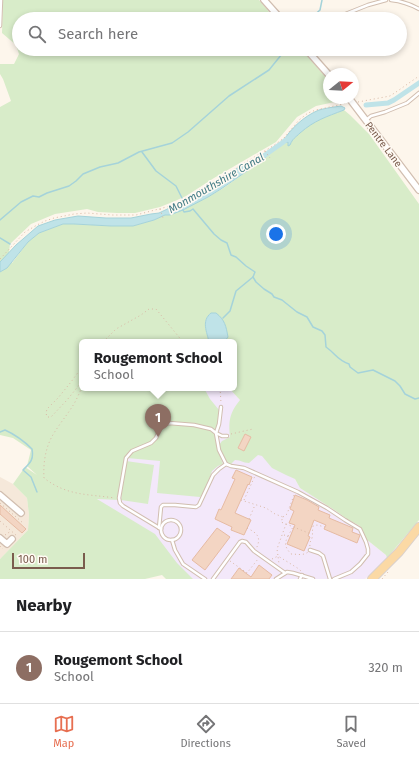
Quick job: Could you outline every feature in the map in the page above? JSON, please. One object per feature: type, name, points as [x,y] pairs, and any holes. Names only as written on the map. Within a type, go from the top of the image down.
[{"type":"main road","points":[[372,579],[399,552],[419,527]]},
{"type":"street","points":[[264,0],[275,12]]},
{"type":"street","points":[[312,56],[323,68]]},
{"type":"street","name":"Pentre Lane","points":[[354,104],[419,190]]},
{"type":"street","points":[[0,495],[21,513]]},
{"type":"street","points":[[0,538],[7,544],[15,538]]},
{"type":"lane","points":[[0,26],[1,0]]},
{"type":"lane","points":[[350,12],[386,0]]},
{"type":"lane","points":[[391,0],[404,2],[419,9]]},
{"type":"lane","points":[[366,120],[370,116],[407,103],[419,94]]},
{"type":"lane","points":[[221,407],[219,424],[216,433],[219,450],[226,464],[244,468],[296,490],[360,529],[368,549],[368,554],[351,572],[334,579]]},
{"type":"lane","points":[[160,529],[120,503],[119,498],[126,458],[132,451],[151,443],[156,438],[160,429],[164,425],[170,423],[194,425],[211,429],[222,436],[227,436]]},
{"type":"lane","points":[[160,529],[167,521],[175,521],[181,529],[180,534],[175,539],[167,539],[161,533],[160,529],[161,507],[163,505],[196,507],[199,505],[213,475],[226,464]]},
{"type":"lane","points":[[172,540],[175,550],[184,564],[205,579]]},
{"type":"lane","points":[[213,579],[242,541],[246,542],[254,551],[285,573]]},
{"type":"lane","points":[[310,550],[323,556],[330,579]]},
{"type":"lane","points":[[276,579],[287,572],[313,579]]},
{"type":"lane","points":[[300,579],[302,575]]},
{"type":"path","points":[[359,101],[390,96],[419,76]]},
{"type":"path","points":[[0,259],[26,232],[37,225],[54,218],[74,214],[112,216],[136,215],[174,205],[273,146],[284,138],[299,120],[308,113],[321,108],[343,104]]},
{"type":"path","points":[[265,151],[270,158]]},
{"type":"path","points":[[160,209],[163,218]]},
{"type":"path","points":[[106,339],[116,329],[149,309],[156,309],[181,339]]},
{"type":"path","points":[[79,371],[48,409],[46,412],[47,417],[51,418],[79,385]]},
{"type":"path","points":[[80,391],[73,406],[49,442],[44,466],[44,478],[50,483],[64,490],[87,495],[119,498]]},
{"type":"path","points":[[220,391],[221,407]]},
{"type":"path","points":[[227,436],[253,429]]},
{"type":"path","points":[[244,501],[256,473]]},
{"type":"path","points":[[296,490],[287,514],[283,517],[281,522],[312,534]]},
{"type":"path","points":[[241,500],[266,508],[283,517]]},
{"type":"path","points":[[0,503],[23,523]]},
{"type":"path","points":[[249,519],[255,505]]},
{"type":"path","points":[[0,522],[11,531],[15,538]]},
{"type":"path","points":[[278,568],[277,549],[286,524]]},
{"type":"path","points":[[293,527],[285,542],[285,546],[291,554],[305,554],[310,550],[313,526],[317,525],[325,527]]},
{"type":"path","points":[[247,528],[255,532],[258,536],[258,544],[254,551]]},
{"type":"path","points":[[0,538],[11,531]]},
{"type":"path","points":[[283,535],[288,536]]},
{"type":"path","points":[[0,546],[3,549]]},
{"type":"path","points":[[228,559],[247,573],[261,556]]},
{"type":"path","points":[[267,561],[278,556]]},
{"type":"path","points":[[278,556],[299,568],[302,575]]},
{"type":"shaded area","points":[[82,391],[232,391],[240,400],[300,488],[360,526],[366,539],[386,555],[387,558],[365,579],[193,579],[96,498]]},
{"type":"shaded area","points":[[0,477],[13,484],[27,498],[29,515],[28,530],[0,559]]},
{"type":"green space","points":[[3,0],[259,0],[269,12],[12,12],[12,42],[2,33]]},
{"type":"green space","points":[[18,56],[307,56],[323,74],[323,104],[325,104],[316,106],[297,117],[276,142],[186,196],[160,207],[135,213],[98,212],[87,209],[55,214],[31,224],[10,244],[8,261],[12,263],[28,242],[39,233],[63,224],[133,226],[165,215],[170,215],[222,189],[263,160],[270,152],[282,143],[291,143],[292,140],[309,125],[344,110],[369,134],[419,204],[419,520],[387,558],[386,555],[366,539],[360,526],[300,488],[295,479],[272,468],[262,456],[258,455],[249,463],[235,460],[230,465],[226,461],[219,445],[222,441],[230,437],[230,417],[240,400],[232,391],[237,391],[237,339],[226,339],[228,337],[211,313],[205,323],[208,339],[79,339],[79,391],[206,391],[219,410],[216,445],[223,464],[212,471],[205,491],[200,497],[157,493],[160,461],[127,458],[119,500],[97,499],[155,534],[177,563],[193,579],[166,579],[162,575],[145,579],[0,579],[0,559],[28,530],[29,515],[27,498],[13,484],[25,467],[37,475],[27,466],[31,450],[13,438],[0,435],[0,107],[11,101],[0,74],[0,64],[14,64]]},
{"type":"green space","points":[[126,461],[154,465],[148,504],[121,500]]},
{"type":"water","points":[[341,106],[345,108],[344,110],[321,119],[311,125],[294,138],[290,145],[288,146],[288,142],[282,143],[293,128],[303,119],[319,110]]},
{"type":"water","points":[[270,152],[263,160],[221,189],[183,210],[170,215],[165,215],[133,226],[63,224],[39,233],[28,242],[7,268],[0,272],[0,262],[16,245],[38,226],[55,220],[78,216],[131,218],[159,213],[184,201],[232,171]]},
{"type":"water","points":[[211,313],[216,313],[221,318],[227,330],[228,337],[226,339],[208,339],[205,323]]},
{"type":"building","points":[[245,434],[251,437],[244,451],[238,448]]},
{"type":"building","points":[[236,470],[252,477],[235,513],[251,520],[244,535],[231,530],[232,527],[215,519],[219,509],[221,510],[235,479],[232,478]]},
{"type":"building","points":[[295,495],[319,507],[318,510],[330,515],[329,518],[353,528],[352,532],[360,535],[357,543],[324,529],[326,525],[314,520],[308,536],[310,537],[304,551],[287,544],[295,525],[289,523],[294,511],[290,509]]},
{"type":"building","points":[[0,505],[26,529],[22,533],[0,514]]},
{"type":"building","points":[[217,528],[230,537],[205,570],[192,560]]},
{"type":"building","points":[[259,565],[272,575],[269,579],[231,579],[239,568],[251,577]]},
{"type":"waterway","points":[[318,12],[320,10],[322,0]]},
{"type":"waterway","points":[[0,220],[21,202],[33,196],[39,197],[69,186],[83,174],[100,167],[118,163],[139,152],[172,143],[188,132],[229,96],[269,70],[280,56]]},
{"type":"waterway","name":"Monmouthshire Canal","points":[[366,105],[388,103],[419,83]]},
{"type":"waterway","name":"Monmouthshire Canal","points":[[265,155],[287,139]]},
{"type":"waterway","points":[[142,152],[156,171],[176,186],[182,198]]},
{"type":"waterway","points":[[183,210],[184,212],[193,209],[214,234],[227,243],[231,255],[236,257],[255,272],[253,277],[236,291],[230,311],[223,318]]},
{"type":"waterway","points":[[0,238],[10,244]]},
{"type":"waterway","points":[[253,277],[256,282],[274,297],[282,300],[297,312],[307,317],[313,327],[322,331],[325,335],[326,347],[339,359],[349,364],[350,367],[358,373],[373,370],[395,381],[405,394],[415,399],[419,398]]},
{"type":"waterway","points":[[0,432],[5,430],[9,432],[20,438],[32,449],[31,461],[23,470],[31,477],[37,492]]},
{"type":"place","name":"Rougemont School","points":[[158,437]]}]
